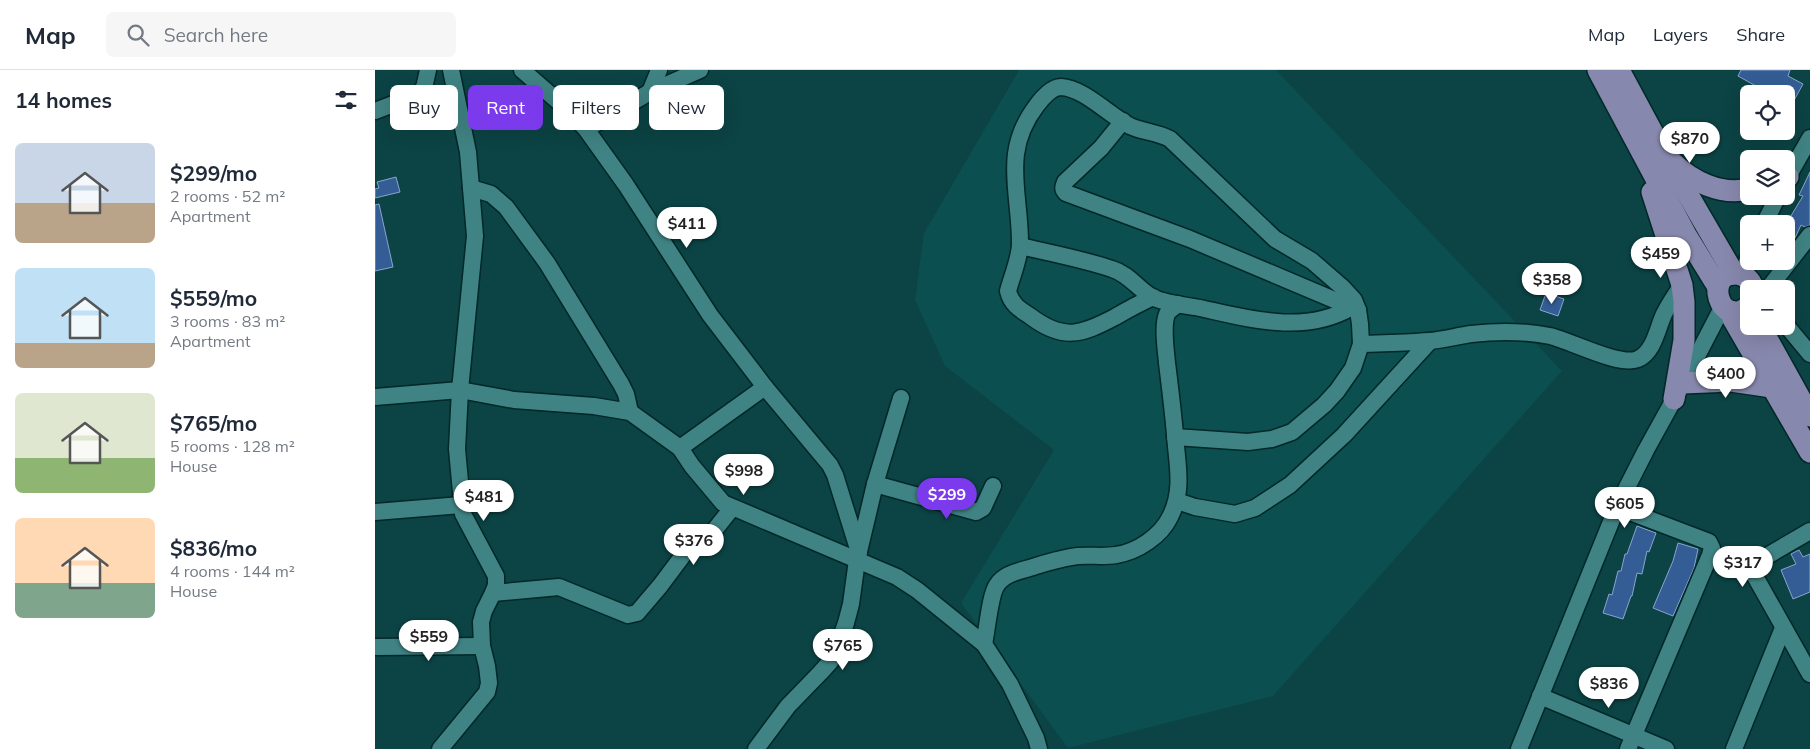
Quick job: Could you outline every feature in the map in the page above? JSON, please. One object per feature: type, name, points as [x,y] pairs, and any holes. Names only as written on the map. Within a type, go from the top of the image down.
[{"type":"main road","points":[[1598,70],[1654,157],[1677,166],[1703,184],[1723,190],[1740,190]]},
{"type":"main road","points":[[1619,70],[1686,235],[1736,293],[1733,319],[1772,387],[1807,436]]},
{"type":"main road","points":[[1654,157],[1649,182],[1682,285],[1684,302],[1684,340],[1678,391],[1731,381],[1772,387]]},
{"type":"main road","points":[[1764,335],[1807,436]]},
{"type":"street","points":[[375,111],[417,95],[424,88],[428,70]]},
{"type":"street","points":[[440,749],[487,692],[489,683],[482,646],[481,622],[496,585],[496,576],[466,521],[461,505],[457,449],[459,390],[475,236],[468,152],[451,70]]},
{"type":"street","points":[[522,70],[553,97]]},
{"type":"street","points":[[653,85],[659,70]]},
{"type":"street","points":[[666,85],[700,70]]},
{"type":"street","points":[[1153,297],[1093,329],[1077,333],[1064,333],[1040,324],[1013,304],[1010,298],[1008,291],[1020,246],[1014,175],[1015,155],[1029,116],[1041,100],[1055,89],[1060,87],[1068,89],[1092,101],[1136,128],[1163,135],[1169,139],[1275,239],[1312,261],[1354,300],[1361,344],[1353,368],[1337,391],[1324,405],[1292,432],[1272,439],[1248,442],[1175,437]]},
{"type":"street","points":[[1123,121],[1101,148],[1065,182],[1063,186],[1067,193],[1189,239],[1355,309]]},
{"type":"street","points":[[587,130],[637,201],[710,315],[765,387],[830,465],[835,475],[858,556]]},
{"type":"street","points":[[1795,164],[1810,138]]},
{"type":"street","points":[[471,188],[497,197],[507,207],[547,263],[621,384],[626,394],[630,412]]},
{"type":"street","points":[[1775,280],[1810,235]]},
{"type":"street","points":[[1020,246],[1114,269],[1135,282],[1153,297],[1247,319],[1287,323],[1311,322],[1355,309]]},
{"type":"street","points":[[1519,749],[1617,507],[1678,391],[1736,293],[1744,270]]},
{"type":"street","points":[[1361,344],[1430,341],[1487,333],[1516,332],[1552,337],[1600,354],[1625,360],[1636,360],[1644,356],[1650,348],[1663,315],[1682,285]]},
{"type":"street","points":[[984,644],[993,594],[997,585],[1004,578],[1019,571],[1062,558],[1116,556],[1149,541],[1161,531],[1170,518],[1177,501],[1180,482],[1165,345],[1165,325],[1167,314],[1178,304]]},
{"type":"street","points":[[1794,335],[1810,354]]},
{"type":"street","points":[[1177,501],[1195,507],[1235,514],[1255,508],[1290,484],[1344,435],[1430,341]]},
{"type":"street","points":[[680,448],[765,387]]},
{"type":"street","points":[[375,397],[459,390],[514,400],[594,406],[630,412],[680,448],[717,497],[732,508],[858,556],[917,590],[984,644],[1010,684],[1036,738],[1039,749]]},
{"type":"street","points":[[756,749],[788,706],[830,662],[835,654],[851,604],[858,556],[875,484],[901,398]]},
{"type":"street","points":[[875,484],[976,512],[983,508],[993,486]]},
{"type":"street","points":[[375,512],[461,505]]},
{"type":"street","points":[[1617,507],[1709,542],[1712,548],[1711,555],[1631,743]]},
{"type":"street","points":[[493,593],[559,588],[628,615],[633,615],[637,613],[660,586],[687,550],[713,532],[732,508]]},
{"type":"street","points":[[1810,531],[1755,563],[1752,567],[1752,571],[1810,674]]},
{"type":"street","points":[[1734,749],[1783,628]]},
{"type":"street","points":[[375,647],[482,646]]},
{"type":"street","points":[[1540,696],[1631,743],[1666,749]]},
{"type":"shaded area","points":[[1019,70],[1276,70],[1562,371],[1273,696],[1068,748],[961,603],[1054,450],[945,366],[915,300],[924,233]]},
{"type":"building","points":[[1741,70],[1790,70],[1788,76],[1803,84],[1795,99],[1795,85],[1754,85],[1738,76]]},
{"type":"building","points":[[1810,172],[1810,225],[1805,227],[1801,225],[1795,238],[1795,215],[1791,215],[1803,196],[1799,195]]},
{"type":"building","points":[[396,177],[400,192],[375,198],[375,189],[379,188],[377,182]]},
{"type":"building","points":[[379,204],[393,267],[375,271],[375,205]]},
{"type":"building","points":[[1546,293],[1564,299],[1558,316],[1540,310]]},
{"type":"building","points":[[1637,526],[1656,533],[1649,552],[1647,551],[1642,574],[1637,573],[1632,596],[1623,619],[1603,613],[1609,594],[1612,595],[1618,571],[1621,571],[1625,554],[1627,554]]},
{"type":"building","points":[[1678,543],[1698,549],[1694,568],[1673,616],[1653,608],[1673,561]]},
{"type":"building","points":[[1799,550],[1803,557],[1810,554],[1810,592],[1793,599],[1781,570],[1796,564],[1791,554]]}]
